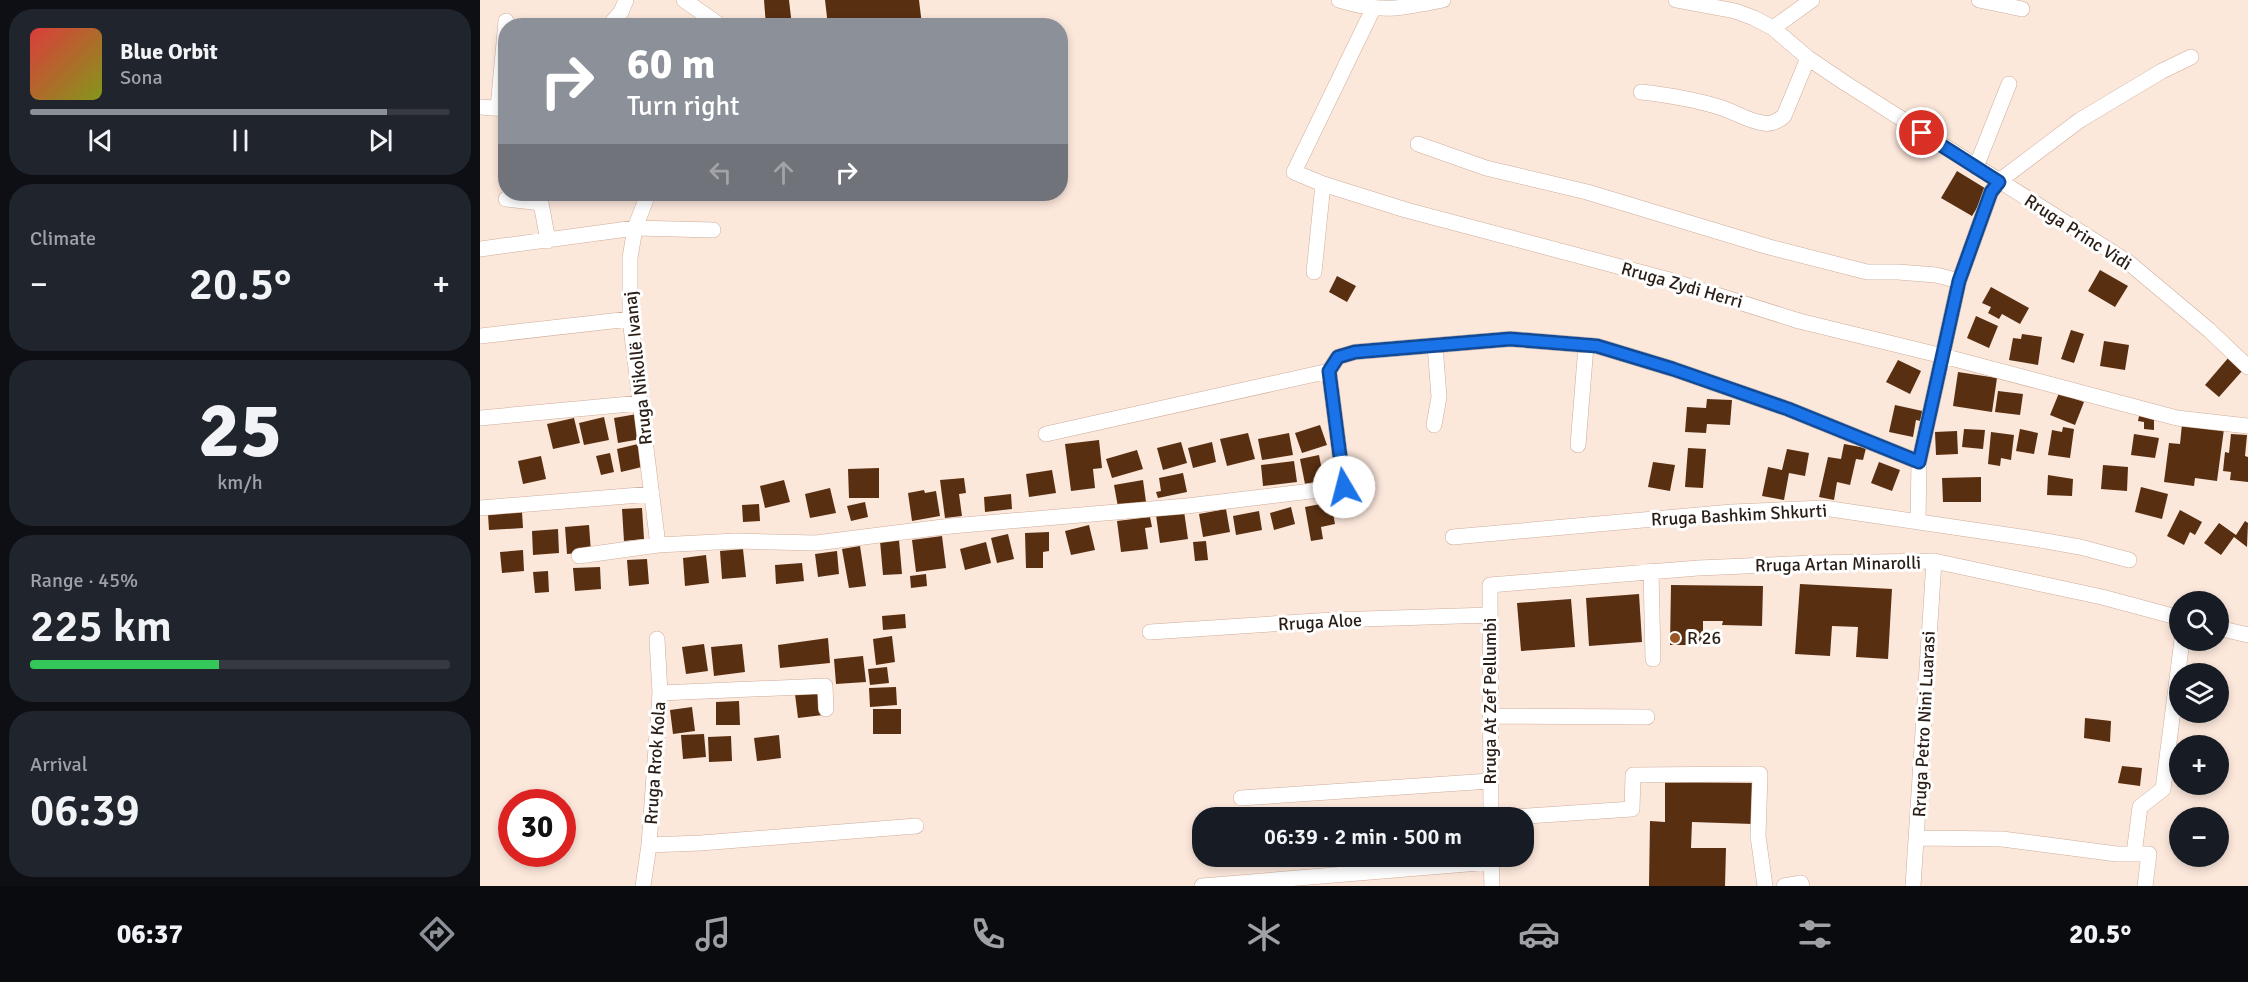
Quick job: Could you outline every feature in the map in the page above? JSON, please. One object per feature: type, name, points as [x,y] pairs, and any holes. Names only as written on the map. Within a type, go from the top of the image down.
[{"type":"street","points":[[616,18],[626,0]]},
{"type":"street","points":[[684,0],[710,18]]},
{"type":"street","points":[[1339,0],[1373,9],[1396,10],[1443,0]]},
{"type":"street","name":"Rruga Princ Vidi","points":[[1676,0],[1735,11],[1773,28],[1808,58],[1999,182],[2128,262],[2209,330],[2248,367]]},
{"type":"street","points":[[1773,28],[1812,0]]},
{"type":"street","points":[[1979,0],[2022,9]]},
{"type":"street","name":"Rruga Zydi Herri","points":[[1373,9],[1294,172],[1323,184],[1406,210],[1666,279],[1799,321],[1943,356],[2177,418],[2248,426]]},
{"type":"street","points":[[1918,521],[1919,462],[1959,281],[1991,192],[1999,182],[2080,120],[2162,71],[2191,57]]},
{"type":"street","points":[[1641,92],[1677,96],[1721,107],[1768,124],[1784,116],[1808,58]]},
{"type":"street","points":[[1976,167],[2009,84]]},
{"type":"street","points":[[480,107],[498,109]]},
{"type":"street","points":[[1418,144],[1486,168],[1587,192],[1779,250],[1867,272],[1936,275],[1959,281]]},
{"type":"street","points":[[1314,272],[1323,184]]},
{"type":"street","points":[[524,201],[541,203],[548,241]]},
{"type":"street","name":"Rruga Nikollë Ivanaj","points":[[645,201],[635,228],[630,258],[630,320],[658,545]]},
{"type":"street","points":[[480,249],[635,228],[713,230]]},
{"type":"street","points":[[480,336],[630,320]]},
{"type":"street","points":[[579,556],[658,545],[736,541],[816,543],[951,526],[1187,506],[1344,487],[1329,371],[1338,357],[1355,352],[1510,339],[1597,346],[1788,409],[1919,462]]},
{"type":"street","points":[[1434,425],[1439,397],[1435,345]]},
{"type":"street","points":[[1578,445],[1586,346]]},
{"type":"street","points":[[1046,435],[1329,371]]},
{"type":"street","points":[[480,418],[641,403]]},
{"type":"street","points":[[480,508],[652,494]]},
{"type":"street","name":"Rruga Bashkim Shkurti","points":[[1453,537],[1732,512],[1824,508],[2080,547],[2129,560]]},
{"type":"street","name":"Rruga Artan Minarolli","points":[[1490,585],[1651,571],[1814,563],[1934,561],[2102,597],[2169,615]]},
{"type":"street","name":"Rruga Petro Nini Luarasi","points":[[1913,886],[1918,838],[1934,561]]},
{"type":"street","points":[[1651,571],[1653,658]]},
{"type":"street","name":"Rruga At Zef Pellumbi","points":[[1490,585],[1491,807]]},
{"type":"street","name":"Rruga Aloe","points":[[1150,632],[1332,620],[1490,615]]},
{"type":"street","points":[[2229,631],[2248,635]]},
{"type":"street","name":"Rruga Rrok Kola","points":[[643,886],[649,845],[660,693],[657,639]]},
{"type":"street","points":[[2134,854],[2140,807],[2163,789],[2181,651]]},
{"type":"street","points":[[660,693],[825,686],[826,709]]},
{"type":"street","points":[[1490,716],[1647,717]]},
{"type":"street","points":[[1534,816],[1632,809],[1633,776],[1760,774],[1758,836],[1765,886]]},
{"type":"street","points":[[1241,798],[1490,781]]},
{"type":"street","points":[[649,845],[916,826]]},
{"type":"street","points":[[1918,838],[2002,839],[2117,854],[2150,854],[2145,886]]},
{"type":"street","points":[[1202,886],[1405,867]]},
{"type":"street","points":[[1491,867],[1492,886]]},
{"type":"street","points":[[1784,886],[1801,883],[1802,886]]},
{"type":"building","points":[[764,0],[789,0],[791,18],[765,18]]},
{"type":"building","points":[[825,0],[919,0],[921,18],[827,18]]},
{"type":"building","points":[[1957,171],[1988,190],[1972,216],[1941,198]]},
{"type":"building","points":[[2100,270],[2128,286],[2115,307],[2088,291]]},
{"type":"building","points":[[1337,276],[1356,286],[1347,302],[1329,292]]},
{"type":"building","points":[[1991,287],[2029,308],[2020,324],[2002,314],[1999,319],[1988,313],[1991,307],[1982,303]]},
{"type":"building","points":[[1976,316],[1998,326],[1989,348],[1967,338]]},
{"type":"building","points":[[2071,330],[2084,334],[2074,363],[2061,359]]},
{"type":"building","points":[[2022,334],[2042,337],[2038,365],[2009,360],[2013,338],[2021,339]]},
{"type":"building","points":[[2104,341],[2129,345],[2125,370],[2100,366]]},
{"type":"building","points":[[2229,357],[2243,370],[2219,397],[2205,385]]},
{"type":"building","points":[[1898,360],[1921,371],[1910,394],[1886,382]]},
{"type":"building","points":[[1958,372],[1997,378],[1992,412],[1953,406]]},
{"type":"building","points":[[1998,391],[2023,394],[2020,415],[1995,412]]},
{"type":"building","points":[[2059,393],[2084,402],[2075,425],[2050,415]]},
{"type":"building","points":[[1707,399],[1732,400],[1730,425],[1707,424],[1706,433],[1685,432],[1687,407],[1706,408]]},
{"type":"building","points":[[1895,405],[1927,412],[1925,422],[1916,420],[1913,437],[1889,432]]},
{"type":"building","points":[[637,414],[641,439],[618,443],[614,418]]},
{"type":"building","points":[[2139,416],[2154,417],[2154,430],[2144,429],[2144,422],[2138,421]]},
{"type":"building","points":[[604,417],[609,440],[584,445],[579,423]]},
{"type":"building","points":[[574,418],[580,443],[553,449],[547,424]]},
{"type":"building","points":[[2182,424],[2224,429],[2217,481],[2195,478],[2194,486],[2164,482],[2169,443],[2180,444]]},
{"type":"building","points":[[1320,425],[1327,445],[1302,453],[1295,433]]},
{"type":"building","points":[[2063,427],[2074,429],[2070,458],[2048,455],[2052,430],[2062,432]]},
{"type":"building","points":[[1964,429],[1985,430],[1983,449],[1962,447]]},
{"type":"building","points":[[2020,429],[2038,433],[2034,454],[2016,451]]},
{"type":"building","points":[[1957,431],[1958,454],[1936,455],[1935,432]]},
{"type":"building","points":[[1991,432],[2014,435],[2011,460],[2001,458],[2000,466],[1988,464]]},
{"type":"building","points":[[1248,433],[1255,459],[1227,466],[1220,439]]},
{"type":"building","points":[[1289,433],[1293,455],[1262,460],[1258,439]]},
{"type":"building","points":[[2134,434],[2159,438],[2155,458],[2131,455]]},
{"type":"building","points":[[2231,434],[2247,435],[2245,456],[2248,457],[2248,482],[2230,480],[2231,472],[2223,471],[2225,452],[2229,453]]},
{"type":"building","points":[[1099,440],[1102,468],[1093,469],[1095,488],[1071,491],[1065,444]]},
{"type":"building","points":[[1181,442],[1187,463],[1163,470],[1157,448]]},
{"type":"building","points":[[1212,442],[1216,462],[1193,468],[1188,448]]},
{"type":"building","points":[[642,443],[646,466],[621,472],[617,449]]},
{"type":"building","points":[[1844,444],[1866,448],[1863,460],[1856,459],[1850,485],[1837,482],[1834,500],[1819,497],[1828,457],[1841,459]]},
{"type":"building","points":[[1688,448],[1706,449],[1703,488],[1685,487]]},
{"type":"building","points":[[1787,449],[1809,453],[1805,476],[1789,473],[1784,500],[1762,496],[1768,467],[1782,470]]},
{"type":"building","points":[[1137,450],[1143,469],[1112,478],[1106,459]]},
{"type":"building","points":[[610,453],[614,472],[601,475],[596,456]]},
{"type":"building","points":[[1319,455],[1324,480],[1305,484],[1300,459]]},
{"type":"building","points":[[541,456],[546,479],[523,484],[518,461]]},
{"type":"building","points":[[1294,461],[1297,482],[1263,486],[1261,465]]},
{"type":"building","points":[[1653,462],[1675,465],[1670,491],[1648,487]]},
{"type":"building","points":[[1879,462],[1900,470],[1892,491],[1871,483]]},
{"type":"building","points":[[2103,465],[2128,467],[2127,491],[2101,489]]},
{"type":"building","points":[[879,468],[879,498],[849,498],[848,469]]},
{"type":"building","points":[[1052,470],[1056,493],[1029,497],[1026,474]]},
{"type":"building","points":[[1183,473],[1187,492],[1158,498],[1156,492],[1161,491],[1159,478]]},
{"type":"building","points":[[2048,475],[2073,479],[2072,496],[2047,495]]},
{"type":"building","points":[[1981,477],[1981,502],[1943,502],[1942,478]]},
{"type":"building","points":[[964,478],[966,493],[959,494],[962,516],[945,518],[940,480]]},
{"type":"building","points":[[784,480],[790,502],[765,508],[760,486]]},
{"type":"building","points":[[1143,480],[1146,502],[1118,507],[1114,485]]},
{"type":"building","points":[[2141,487],[2168,494],[2162,519],[2135,512]]},
{"type":"building","points":[[830,488],[836,513],[810,518],[805,494]]},
{"type":"building","points":[[924,490],[925,493],[936,491],[940,516],[912,521],[908,493]]},
{"type":"building","points":[[1011,494],[1012,509],[985,512],[984,497]]},
{"type":"building","points":[[865,502],[868,517],[851,521],[847,506]]},
{"type":"building","points":[[1331,502],[1335,524],[1321,527],[1323,539],[1311,541],[1305,507]]},
{"type":"building","points":[[759,504],[760,521],[743,522],[742,505]]},
{"type":"building","points":[[1291,507],[1295,524],[1274,530],[1270,513]]},
{"type":"building","points":[[642,508],[644,539],[624,541],[622,509]]},
{"type":"building","points":[[1226,509],[1230,532],[1203,537],[1199,514]]},
{"type":"building","points":[[2180,510],[2202,522],[2195,535],[2190,532],[2184,545],[2167,536]]},
{"type":"building","points":[[1184,511],[1188,539],[1160,543],[1156,515]]},
{"type":"building","points":[[1259,511],[1262,530],[1236,535],[1233,516]]},
{"type":"building","points":[[522,512],[523,528],[489,530],[488,514]]},
{"type":"building","points":[[1150,517],[1152,527],[1145,528],[1148,549],[1121,552],[1117,521]]},
{"type":"building","points":[[2245,521],[2248,523],[2247,547],[2234,537],[2221,555],[2204,543],[2219,523],[2236,535]]},
{"type":"building","points":[[589,525],[591,552],[567,554],[565,527]]},
{"type":"building","points":[[1089,525],[1095,550],[1071,555],[1065,531]]},
{"type":"building","points":[[558,529],[559,553],[533,555],[532,531]]},
{"type":"building","points":[[1049,532],[1049,551],[1043,552],[1043,568],[1026,568],[1025,533]]},
{"type":"building","points":[[1008,534],[1014,559],[997,563],[991,538]]},
{"type":"building","points":[[942,536],[946,568],[916,572],[912,540]]},
{"type":"building","points":[[899,540],[902,574],[883,575],[880,541]]},
{"type":"building","points":[[1206,541],[1208,560],[1195,561],[1193,542]]},
{"type":"building","points":[[986,542],[991,563],[965,570],[960,549]]},
{"type":"building","points":[[860,546],[866,586],[849,588],[842,549]]},
{"type":"building","points":[[743,549],[746,577],[722,579],[720,551]]},
{"type":"building","points":[[523,550],[524,571],[502,573],[500,552]]},
{"type":"building","points":[[837,551],[839,574],[818,577],[815,554]]},
{"type":"building","points":[[706,555],[709,583],[685,586],[683,558]]},
{"type":"building","points":[[647,559],[649,584],[629,586],[627,560]]},
{"type":"building","points":[[802,563],[804,581],[776,584],[775,565]]},
{"type":"building","points":[[600,567],[601,589],[575,591],[573,568]]},
{"type":"building","points":[[548,571],[549,592],[535,593],[533,572]]},
{"type":"building","points":[[926,574],[927,586],[911,588],[910,576]]},
{"type":"building","points":[[1800,584],[1892,589],[1888,659],[1856,657],[1858,627],[1832,626],[1830,656],[1795,654]]},
{"type":"building","points":[[1671,585],[1763,586],[1762,626],[1722,625],[1723,621],[1703,621],[1703,645],[1670,645]]},
{"type":"building","points":[[1639,594],[1642,642],[1589,646],[1586,598]]},
{"type":"building","points":[[1571,599],[1575,647],[1521,651],[1517,603]]},
{"type":"building","points":[[905,614],[906,628],[883,630],[882,616]]},
{"type":"building","points":[[892,636],[895,662],[876,665],[873,639]]},
{"type":"building","points":[[828,638],[830,663],[780,668],[778,645]]},
{"type":"building","points":[[704,644],[708,671],[686,674],[682,647]]},
{"type":"building","points":[[742,644],[745,672],[714,676],[711,647]]},
{"type":"building","points":[[863,656],[866,682],[836,684],[834,659]]},
{"type":"building","points":[[887,667],[889,683],[870,685],[868,669]]},
{"type":"building","points":[[896,687],[897,705],[870,707],[869,688]]},
{"type":"building","points":[[820,691],[823,715],[798,718],[795,694]]},
{"type":"building","points":[[739,701],[740,725],[716,725],[716,702]]},
{"type":"building","points":[[692,707],[695,731],[673,734],[670,710]]},
{"type":"building","points":[[873,709],[901,709],[901,734],[873,734]]},
{"type":"building","points":[[2085,718],[2111,721],[2110,742],[2084,738]]},
{"type":"building","points":[[704,734],[706,757],[683,759],[681,735]]},
{"type":"building","points":[[779,735],[781,758],[757,761],[754,738]]},
{"type":"building","points":[[731,736],[732,761],[709,762],[708,737]]},
{"type":"building","points":[[2122,766],[2142,768],[2140,786],[2118,783]]},
{"type":"building","points":[[1665,782],[1753,783],[1753,824],[1692,822],[1691,848],[1726,848],[1725,886],[1649,886],[1650,821],[1665,822]]},
{"type":"place","name":"R 26","points":[[1675,638]]},
{"type":"route","points":[[1344,487],[1329,371],[1338,357],[1355,352],[1510,339],[1597,346],[1673,369],[1788,409],[1919,462],[1959,281],[1991,192],[1999,182],[1922,133]]}]
